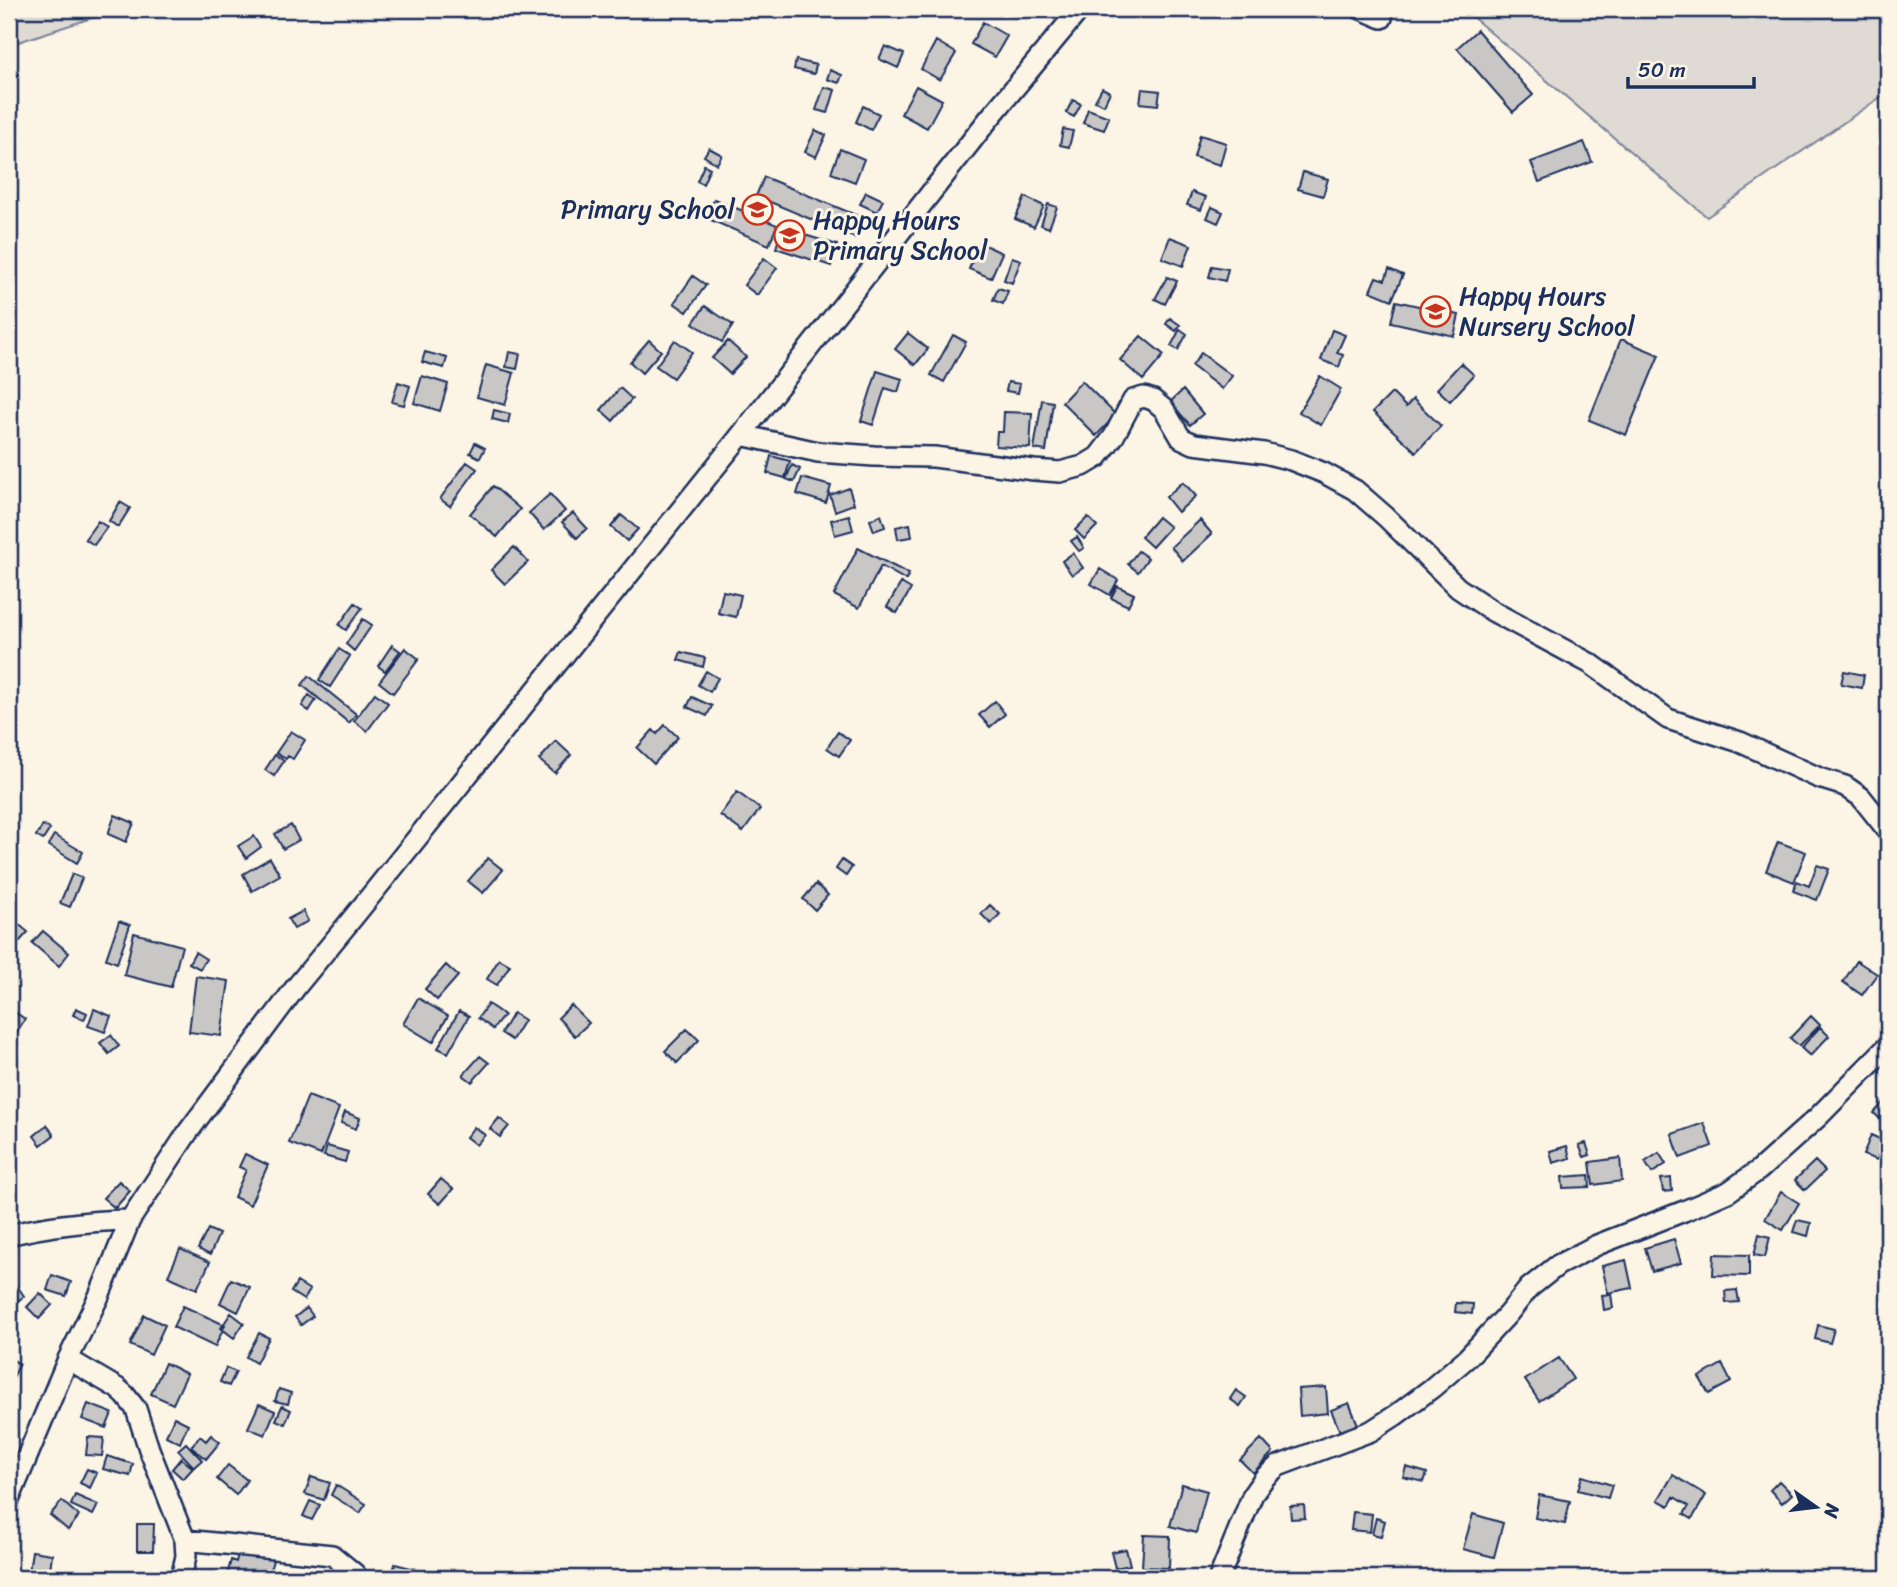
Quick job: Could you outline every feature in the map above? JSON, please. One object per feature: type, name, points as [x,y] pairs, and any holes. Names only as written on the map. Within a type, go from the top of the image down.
[{"type":"street","points":[[9,1500],[130,1220],[188,1132],[296,987],[1080,9]]},
{"type":"street","points":[[1360,9],[1382,18]]},
{"type":"street","points":[[741,435],[818,452],[934,457],[1060,472],[1083,466],[1098,457],[1114,436],[1133,400],[1144,397],[1153,400],[1164,409],[1181,438],[1194,444],[1264,453],[1291,460],[1345,485],[1386,517],[1458,588],[1494,612],[1591,664],[1668,719],[1740,742],[1819,778],[1845,786],[1861,797],[1888,831]]},
{"type":"street","points":[[1219,1578],[1253,1494],[1265,1477],[1278,1466],[1371,1431],[1396,1415],[1467,1358],[1529,1288],[1558,1265],[1597,1245],[1728,1192],[1759,1170],[1818,1117],[1888,1046]]},
{"type":"street","points":[[9,1235],[95,1221],[130,1220]]},
{"type":"street","points":[[68,1359],[117,1388],[136,1409],[184,1540],[186,1556],[181,1578]]},
{"type":"street","points":[[184,1540],[332,1555],[355,1574],[356,1578]]},
{"type":"shaded area","points":[[9,9],[119,9],[9,45]]},
{"type":"shaded area","points":[[1463,9],[1888,9],[1888,92],[1707,217]]},
{"type":"building","points":[[983,22],[1007,36],[995,57],[971,44]]},
{"type":"building","points":[[1477,30],[1533,95],[1513,112],[1457,48]]},
{"type":"building","points":[[936,41],[956,53],[940,80],[921,69]]},
{"type":"building","points":[[885,46],[904,54],[898,68],[879,59]]},
{"type":"building","points":[[796,60],[816,65],[814,74],[794,69]]},
{"type":"building","points":[[830,70],[842,75],[839,83],[827,79]]},
{"type":"building","points":[[916,86],[942,100],[927,128],[901,114]]},
{"type":"building","points":[[824,87],[835,90],[828,113],[816,110]]},
{"type":"building","points":[[1102,88],[1110,92],[1104,105],[1095,101]]},
{"type":"building","points":[[1142,89],[1160,91],[1158,105],[1140,103]]},
{"type":"building","points":[[1073,100],[1081,104],[1074,117],[1066,113]]},
{"type":"building","points":[[863,106],[879,114],[871,130],[856,122]]},
{"type":"building","points":[[1088,109],[1109,117],[1104,130],[1083,123]]},
{"type":"building","points":[[1063,129],[1073,131],[1069,147],[1060,145]]},
{"type":"building","points":[[815,130],[826,135],[816,157],[805,152]]},
{"type":"building","points":[[1200,135],[1226,143],[1220,165],[1194,157]]},
{"type":"building","points":[[1584,142],[1592,162],[1539,182],[1531,162]]},
{"type":"building","points":[[709,148],[722,155],[717,164],[704,156]]},
{"type":"building","points":[[840,149],[864,159],[855,182],[831,173]]},
{"type":"building","points":[[704,165],[710,168],[703,184],[697,181]]},
{"type":"building","points":[[1303,172],[1328,179],[1323,196],[1298,189]]},
{"type":"building","points":[[764,177],[863,218],[855,238],[756,196]]},
{"type":"building","points":[[866,192],[883,200],[877,212],[860,204]]},
{"type":"building","points":[[1192,192],[1206,197],[1201,210],[1187,205]]},
{"type":"building","points":[[1025,197],[1044,206],[1034,227],[1015,219]]},
{"type":"building","points":[[714,199],[777,225],[769,245],[706,218]]},
{"type":"building","points":[[1048,204],[1057,207],[1049,228],[1041,225]]},
{"type":"building","points":[[1212,207],[1223,212],[1218,223],[1207,218]]},
{"type":"building","points":[[782,228],[837,245],[831,266],[776,248]]},
{"type":"building","points":[[1170,237],[1191,245],[1183,266],[1162,258]]},
{"type":"building","points":[[980,243],[1002,253],[991,278],[969,269]]},
{"type":"building","points":[[1012,257],[1021,260],[1012,283],[1004,280]]},
{"type":"building","points":[[764,258],[777,268],[757,295],[744,285]]},
{"type":"building","points":[[1212,266],[1228,269],[1225,281],[1209,277]]},
{"type":"building","points":[[1389,269],[1403,275],[1392,300],[1370,291],[1376,277],[1385,280]]},
{"type":"building","points":[[693,276],[706,285],[687,312],[674,303]]},
{"type":"building","points":[[1167,277],[1177,281],[1165,304],[1155,299]]},
{"type":"building","points":[[998,288],[1008,291],[1003,304],[993,300]]},
{"type":"building","points":[[1396,301],[1459,315],[1454,336],[1391,322]]},
{"type":"building","points":[[705,306],[733,325],[722,342],[693,323]]},
{"type":"building","points":[[1170,318],[1180,325],[1176,331],[1166,324]]},
{"type":"building","points":[[1180,329],[1187,334],[1178,350],[1171,346]]},
{"type":"building","points":[[1332,330],[1345,335],[1337,353],[1343,355],[1339,367],[1321,360]]},
{"type":"building","points":[[908,333],[928,349],[915,365],[895,349]]},
{"type":"building","points":[[953,335],[966,342],[944,382],[931,375]]},
{"type":"building","points":[[1141,336],[1164,355],[1143,380],[1120,360]]},
{"type":"building","points":[[1621,339],[1659,355],[1626,435],[1589,420]]},
{"type":"building","points":[[649,340],[661,351],[642,373],[630,362]]},
{"type":"building","points":[[675,340],[692,352],[673,378],[656,366]]},
{"type":"building","points":[[728,341],[746,357],[730,374],[712,358]]},
{"type":"building","points":[[425,352],[447,358],[444,368],[422,362]]},
{"type":"building","points":[[509,352],[520,354],[517,369],[506,367]]},
{"type":"building","points":[[1201,353],[1232,376],[1222,389],[1192,366]]},
{"type":"building","points":[[1461,363],[1474,375],[1450,401],[1437,389]]},
{"type":"building","points":[[486,365],[514,373],[505,405],[477,397]]},
{"type":"building","points":[[877,371],[902,379],[898,392],[885,388],[873,425],[861,421]]},
{"type":"building","points":[[422,376],[448,384],[440,411],[414,403]]},
{"type":"building","points":[[1320,376],[1341,389],[1321,425],[1299,412]]},
{"type":"building","points":[[1082,381],[1116,415],[1096,436],[1062,402]]},
{"type":"building","points":[[398,382],[410,386],[404,405],[392,402]]},
{"type":"building","points":[[1008,382],[1020,384],[1018,393],[1006,391]]},
{"type":"building","points":[[620,388],[632,399],[613,421],[601,410]]},
{"type":"building","points":[[1183,390],[1203,414],[1190,425],[1170,402]]},
{"type":"building","points":[[1392,393],[1406,407],[1413,399],[1441,426],[1416,452],[1373,412]]},
{"type":"building","points":[[1042,400],[1053,402],[1046,451],[1034,449]]},
{"type":"building","points":[[494,410],[510,414],[508,423],[492,419]]},
{"type":"building","points":[[1004,412],[1032,413],[1030,448],[996,446],[997,432],[1003,432]]},
{"type":"building","points":[[475,443],[485,448],[480,458],[470,453]]},
{"type":"building","points":[[771,456],[790,461],[785,478],[767,473]]},
{"type":"building","points":[[467,462],[477,469],[450,506],[440,499]]},
{"type":"building","points":[[792,465],[800,469],[794,482],[786,479]]},
{"type":"building","points":[[802,478],[831,486],[826,503],[797,494]]},
{"type":"building","points":[[1183,482],[1196,496],[1178,512],[1166,497]]},
{"type":"building","points":[[493,486],[520,509],[497,537],[470,514]]},
{"type":"building","points":[[849,488],[854,504],[835,511],[830,495]]},
{"type":"building","points":[[550,494],[565,511],[544,530],[529,513]]},
{"type":"building","points":[[120,502],[130,508],[118,527],[109,521]]},
{"type":"building","points":[[573,513],[587,528],[577,538],[562,522]]},
{"type":"building","points":[[621,515],[638,529],[627,541],[611,527]]},
{"type":"building","points":[[849,515],[853,530],[835,535],[831,520]]},
{"type":"building","points":[[881,515],[885,527],[874,531],[870,520]]},
{"type":"building","points":[[1088,517],[1097,526],[1084,539],[1075,530]]},
{"type":"building","points":[[1158,517],[1170,527],[1152,547],[1141,537]]},
{"type":"building","points":[[1200,520],[1212,534],[1183,561],[1171,547]]},
{"type":"building","points":[[98,521],[107,527],[94,545],[85,539]]},
{"type":"building","points":[[910,524],[912,537],[898,539],[896,527]]},
{"type":"building","points":[[1077,537],[1084,548],[1079,551],[1071,541]]},
{"type":"building","points":[[514,547],[528,562],[505,584],[491,570]]},
{"type":"building","points":[[858,548],[909,574],[906,580],[881,566],[859,608],[834,595]]},
{"type":"building","points":[[1138,551],[1148,558],[1138,572],[1128,564]]},
{"type":"building","points":[[1073,553],[1083,568],[1072,575],[1062,561]]},
{"type":"building","points":[[1100,569],[1118,580],[1110,595],[1091,584]]},
{"type":"building","points":[[901,583],[911,589],[897,613],[887,607]]},
{"type":"building","points":[[1117,586],[1134,594],[1128,606],[1111,598]]},
{"type":"building","points":[[723,591],[741,595],[736,617],[718,613]]},
{"type":"building","points":[[355,603],[362,608],[346,630],[339,625]]},
{"type":"building","points":[[363,619],[372,625],[354,651],[346,644]]},
{"type":"building","points":[[392,645],[400,651],[385,671],[378,666]]},
{"type":"building","points":[[405,648],[419,659],[393,693],[379,682]]},
{"type":"building","points":[[339,649],[350,656],[330,687],[319,680]]},
{"type":"building","points":[[681,652],[705,658],[703,667],[678,660]]},
{"type":"building","points":[[706,671],[718,678],[710,692],[698,685]]},
{"type":"building","points":[[1844,671],[1864,675],[1862,688],[1841,684]]},
{"type":"building","points":[[309,676],[356,714],[349,723],[302,685]]},
{"type":"building","points":[[375,693],[388,703],[367,731],[354,721]]},
{"type":"building","points":[[309,695],[316,700],[309,711],[302,706]]},
{"type":"building","points":[[692,697],[712,706],[707,716],[687,707]]},
{"type":"building","points":[[995,701],[1005,714],[990,727],[979,715]]},
{"type":"building","points":[[665,725],[678,737],[654,764],[637,748],[653,730],[657,734]]},
{"type":"building","points":[[291,731],[305,740],[293,759],[288,756],[286,759],[276,753]]},
{"type":"building","points":[[838,732],[850,740],[839,756],[827,748]]},
{"type":"building","points":[[556,741],[571,755],[555,773],[539,760]]},
{"type":"building","points":[[275,755],[284,761],[274,776],[265,770]]},
{"type":"building","points":[[737,792],[760,809],[743,832],[720,815]]},
{"type":"building","points":[[115,815],[134,823],[126,842],[108,834]]},
{"type":"building","points":[[43,825],[50,829],[43,840],[36,836]]},
{"type":"building","points":[[291,825],[299,840],[283,849],[275,834]]},
{"type":"building","points":[[54,835],[83,852],[77,863],[48,845]]},
{"type":"building","points":[[254,836],[261,847],[246,858],[238,846]]},
{"type":"building","points":[[1778,842],[1806,852],[1794,882],[1766,871]]},
{"type":"building","points":[[270,858],[280,875],[252,891],[243,874]]},
{"type":"building","points":[[488,858],[503,870],[483,893],[468,881]]},
{"type":"building","points":[[842,860],[852,867],[846,876],[836,869]]},
{"type":"building","points":[[1817,865],[1829,869],[1817,900],[1793,891],[1797,881],[1809,886]]},
{"type":"building","points":[[72,874],[82,878],[70,907],[60,903]]},
{"type":"building","points":[[816,884],[828,895],[815,910],[803,899]]},
{"type":"building","points":[[990,905],[1000,914],[991,924],[981,914]]},
{"type":"building","points":[[303,911],[308,921],[294,929],[288,919]]},
{"type":"building","points":[[119,921],[130,925],[117,963],[106,959]]},
{"type":"building","points":[[17,923],[28,932],[19,942],[9,933]]},
{"type":"building","points":[[43,931],[69,953],[59,966],[32,943]]},
{"type":"building","points":[[134,933],[182,946],[171,987],[124,975]]},
{"type":"building","points":[[195,952],[206,959],[200,969],[189,963]]},
{"type":"building","points":[[499,959],[510,965],[497,985],[487,979]]},
{"type":"building","points":[[1857,961],[1877,974],[1862,995],[1843,982]]},
{"type":"building","points":[[446,965],[458,976],[437,1000],[425,989]]},
{"type":"building","points":[[196,976],[229,981],[221,1036],[189,1032]]},
{"type":"building","points":[[418,998],[448,1016],[433,1042],[403,1024]]},
{"type":"building","points":[[488,1004],[504,1015],[493,1029],[478,1018]]},
{"type":"building","points":[[571,1005],[589,1023],[575,1036],[558,1018]]},
{"type":"building","points":[[9,1008],[25,1019],[9,1044]]},
{"type":"building","points":[[76,1008],[87,1013],[84,1020],[73,1015]]},
{"type":"building","points":[[94,1009],[111,1016],[105,1032],[88,1026]]},
{"type":"building","points":[[459,1011],[469,1016],[448,1053],[438,1048]]},
{"type":"building","points":[[513,1013],[524,1020],[512,1040],[501,1033]]},
{"type":"building","points":[[1811,1016],[1820,1025],[1799,1046],[1790,1038]]},
{"type":"building","points":[[1820,1027],[1829,1036],[1810,1056],[1801,1048]]},
{"type":"building","points":[[687,1029],[699,1040],[677,1063],[665,1051]]},
{"type":"building","points":[[111,1035],[119,1046],[109,1054],[100,1043]]},
{"type":"building","points":[[480,1056],[489,1063],[472,1082],[463,1075]]},
{"type":"building","points":[[308,1096],[339,1108],[321,1155],[289,1143]]},
{"type":"building","points":[[1888,1097],[1888,1127],[1874,1113]]},
{"type":"building","points":[[345,1112],[360,1118],[356,1129],[341,1123]]},
{"type":"building","points":[[499,1118],[509,1126],[500,1137],[490,1129]]},
{"type":"building","points":[[1704,1123],[1712,1146],[1680,1158],[1672,1134]]},
{"type":"building","points":[[47,1125],[54,1135],[41,1145],[34,1136]]},
{"type":"building","points":[[474,1127],[485,1135],[476,1145],[466,1137]]},
{"type":"building","points":[[1871,1135],[1884,1141],[1877,1160],[1863,1155]]},
{"type":"building","points":[[1586,1143],[1590,1155],[1584,1157],[1579,1145]]},
{"type":"building","points":[[327,1146],[348,1152],[345,1162],[324,1156]]},
{"type":"building","points":[[1567,1146],[1570,1158],[1553,1163],[1550,1151]]},
{"type":"building","points":[[1659,1153],[1666,1164],[1652,1173],[1645,1162]]},
{"type":"building","points":[[245,1154],[268,1165],[250,1205],[234,1197],[246,1170],[239,1167]]},
{"type":"building","points":[[1620,1158],[1622,1181],[1593,1185],[1590,1162]]},
{"type":"building","points":[[1815,1161],[1825,1171],[1805,1190],[1795,1180]]},
{"type":"building","points":[[1589,1175],[1590,1187],[1563,1188],[1562,1177]]},
{"type":"building","points":[[1671,1178],[1672,1191],[1663,1192],[1661,1179]]},
{"type":"building","points":[[441,1179],[453,1189],[440,1204],[428,1194]]},
{"type":"building","points":[[119,1181],[130,1191],[115,1208],[103,1198]]},
{"type":"building","points":[[1781,1192],[1799,1203],[1783,1230],[1765,1219]]},
{"type":"building","points":[[1797,1220],[1811,1223],[1808,1236],[1793,1232]]},
{"type":"building","points":[[208,1229],[219,1234],[210,1255],[198,1249]]},
{"type":"building","points":[[1759,1234],[1770,1237],[1765,1257],[1754,1255]]},
{"type":"building","points":[[1674,1239],[1681,1263],[1652,1271],[1645,1248]]},
{"type":"building","points":[[180,1249],[210,1262],[197,1289],[168,1276]]},
{"type":"building","points":[[1714,1254],[1749,1255],[1749,1276],[1713,1275]]},
{"type":"building","points":[[1626,1260],[1632,1288],[1608,1293],[1602,1266]]},
{"type":"building","points":[[52,1275],[71,1282],[66,1296],[47,1290]]},
{"type":"building","points":[[231,1279],[250,1287],[238,1312],[220,1303]]},
{"type":"building","points":[[297,1282],[310,1290],[304,1300],[291,1292]]},
{"type":"building","points":[[18,1287],[24,1296],[14,1304],[9,1294]]},
{"type":"building","points":[[1737,1290],[1739,1302],[1726,1303],[1725,1291]]},
{"type":"building","points":[[40,1293],[52,1305],[39,1319],[27,1307]]},
{"type":"building","points":[[1611,1294],[1613,1308],[1604,1310],[1602,1295]]},
{"type":"building","points":[[1456,1303],[1473,1304],[1472,1314],[1455,1312]]},
{"type":"building","points":[[183,1306],[225,1325],[215,1347],[173,1327]]},
{"type":"building","points":[[307,1308],[313,1316],[301,1325],[295,1317]]},
{"type":"building","points":[[231,1313],[244,1323],[234,1338],[221,1328]]},
{"type":"building","points":[[144,1315],[165,1325],[151,1355],[130,1345]]},
{"type":"building","points":[[1818,1325],[1834,1329],[1830,1343],[1815,1339]]},
{"type":"building","points":[[259,1333],[269,1338],[256,1363],[246,1357]]},
{"type":"building","points":[[9,1358],[20,1364],[9,1385]]},
{"type":"building","points":[[1559,1358],[1573,1379],[1539,1401],[1525,1380]]},
{"type":"building","points":[[165,1363],[187,1374],[173,1404],[151,1394]]},
{"type":"building","points":[[1722,1364],[1731,1382],[1709,1394],[1699,1377]]},
{"type":"building","points":[[226,1368],[236,1372],[229,1386],[220,1382]]},
{"type":"building","points":[[1326,1387],[1328,1413],[1300,1416],[1298,1389]]},
{"type":"building","points":[[279,1389],[291,1393],[288,1404],[275,1401]]},
{"type":"building","points":[[1236,1390],[1246,1397],[1240,1406],[1230,1399]]},
{"type":"building","points":[[1349,1403],[1359,1427],[1341,1434],[1331,1410]]},
{"type":"building","points":[[88,1404],[112,1413],[106,1428],[82,1419]]},
{"type":"building","points":[[259,1404],[275,1411],[265,1435],[248,1428]]},
{"type":"building","points":[[282,1406],[291,1410],[285,1424],[276,1420]]},
{"type":"building","points":[[174,1417],[188,1424],[180,1443],[166,1436]]},
{"type":"building","points":[[211,1435],[220,1442],[206,1459],[191,1447],[200,1436],[206,1441]]},
{"type":"building","points":[[88,1437],[104,1438],[102,1456],[86,1455]]},
{"type":"building","points":[[1261,1439],[1273,1452],[1253,1473],[1240,1460]]},
{"type":"building","points":[[186,1443],[202,1460],[194,1467],[178,1450]]},
{"type":"building","points":[[107,1456],[133,1464],[130,1476],[103,1469]]},
{"type":"building","points":[[181,1458],[193,1468],[183,1479],[172,1469]]},
{"type":"building","points":[[228,1465],[247,1480],[236,1495],[217,1479]]},
{"type":"building","points":[[1406,1467],[1427,1473],[1424,1482],[1403,1477]]},
{"type":"building","points":[[87,1469],[97,1473],[90,1488],[80,1483]]},
{"type":"building","points":[[1673,1475],[1706,1495],[1692,1519],[1684,1514],[1689,1506],[1674,1497],[1669,1506],[1658,1500]]},
{"type":"building","points":[[1582,1476],[1612,1485],[1608,1498],[1578,1490]]},
{"type":"building","points":[[311,1477],[330,1483],[324,1500],[305,1494]]},
{"type":"building","points":[[1779,1481],[1792,1494],[1782,1503],[1770,1490]]},
{"type":"building","points":[[1182,1484],[1207,1491],[1196,1533],[1170,1526]]},
{"type":"building","points":[[336,1485],[366,1504],[360,1513],[331,1495]]},
{"type":"building","points":[[75,1495],[98,1505],[93,1515],[71,1505]]},
{"type":"building","points":[[1539,1495],[1570,1501],[1565,1524],[1535,1518]]},
{"type":"building","points":[[62,1501],[79,1516],[68,1530],[50,1515]]},
{"type":"building","points":[[310,1501],[320,1505],[312,1520],[303,1516]]},
{"type":"building","points":[[1304,1505],[1305,1518],[1291,1519],[1290,1506]]},
{"type":"building","points":[[1353,1512],[1372,1514],[1370,1532],[1351,1530]]},
{"type":"building","points":[[1473,1514],[1503,1523],[1494,1557],[1463,1549]]},
{"type":"building","points":[[1376,1518],[1385,1521],[1381,1536],[1372,1534]]},
{"type":"building","points":[[137,1524],[154,1524],[153,1551],[137,1551]]},
{"type":"building","points":[[1144,1535],[1170,1536],[1169,1568],[1142,1567]]},
{"type":"building","points":[[1126,1549],[1130,1565],[1115,1568],[1111,1552]]},
{"type":"building","points":[[239,1550],[273,1560],[268,1578],[227,1576],[231,1560],[236,1562]]},
{"type":"building","points":[[32,1551],[52,1554],[49,1578],[28,1578]]},
{"type":"building","points":[[395,1564],[415,1569],[413,1578],[391,1578]]},
{"type":"building","points":[[93,1568],[104,1576],[85,1578]]},
{"type":"place","name":"Primary School","points":[[758,209]]},
{"type":"place","name":"Happy Hours Primary School","points":[[790,235]]},
{"type":"place","name":"Happy Hours Nursery School","points":[[1436,311]]}]
